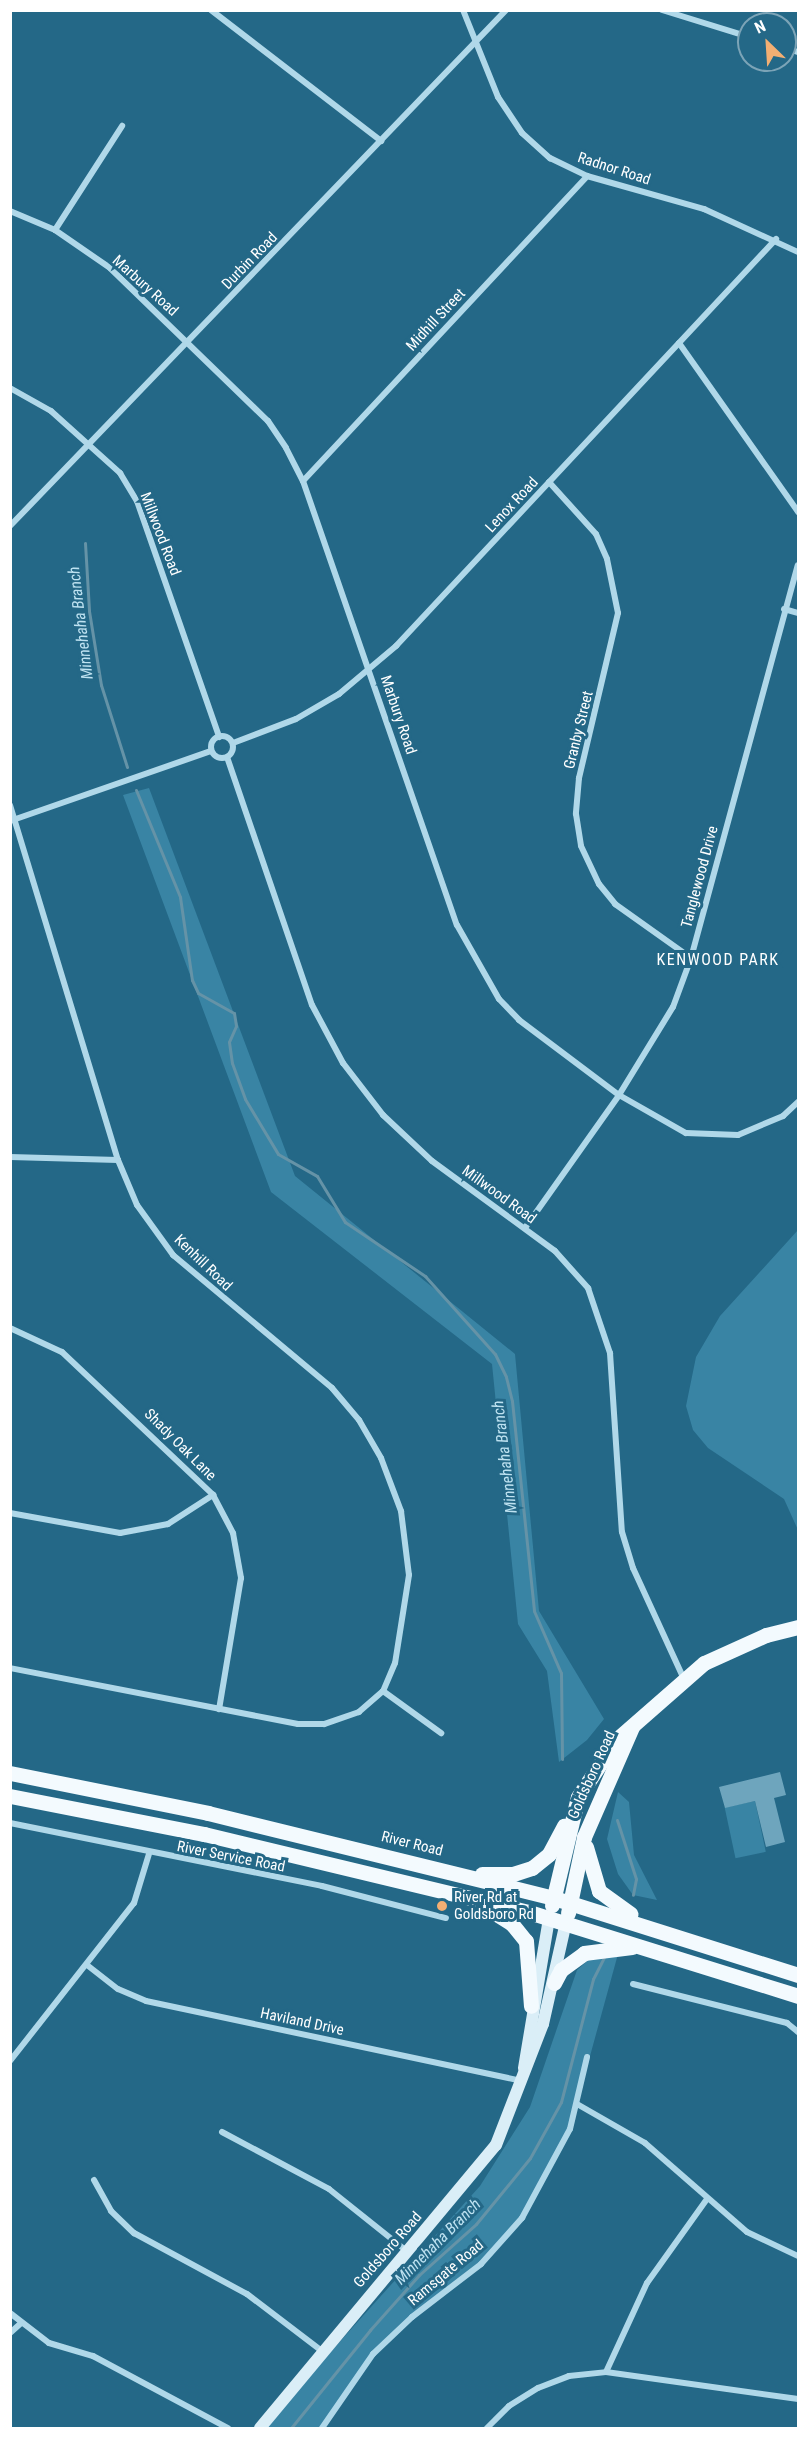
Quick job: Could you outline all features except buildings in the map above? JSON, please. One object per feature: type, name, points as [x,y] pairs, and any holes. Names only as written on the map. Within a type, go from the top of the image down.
[{"type":"main road","name":"Goldsboro Road","points":[[522,2081],[531,2006],[549,1917],[578,1797],[599,1760],[683,1677],[728,1650],[798,1627]]},
{"type":"main road","name":"Goldsboro Road","points":[[260,2428],[496,2145],[522,2081],[554,1983],[585,1837],[632,1727]]},
{"type":"main road","name":"River Road","points":[[10,1773],[207,1813],[571,1902],[798,1975]]},
{"type":"main road","points":[[10,1796],[204,1834],[549,1917],[798,1996]]},
{"type":"main road","points":[[426,1866],[477,1874],[513,1874],[532,1869],[549,1854],[578,1797]]},
{"type":"main road","points":[[585,1837],[598,1891],[621,1910],[674,1935]]},
{"type":"main road","points":[[466,1897],[512,1924],[526,1941],[531,2006]]},
{"type":"main road","points":[[554,1983],[561,1970],[584,1953],[646,1947]]},
{"type":"street","points":[[211,10],[381,141]]},
{"type":"street","name":"Radnor Road","points":[[463,10],[498,97],[522,133],[550,158],[587,176],[704,209],[798,252]]},
{"type":"street","name":"Durbin Road","points":[[10,526],[506,10]]},
{"type":"street","points":[[662,10],[737,34]]},
{"type":"street","points":[[55,230],[122,126]]},
{"type":"street","name":"Midhill Street","points":[[303,481],[587,176]]},
{"type":"street","name":"Marbury Road","points":[[10,211],[55,230],[110,268],[268,421],[303,481],[457,925],[482,975],[519,1020],[619,1095],[686,1133],[718,1137],[756,1129],[798,1102]]},
{"type":"street","name":"Lenox Road","points":[[232,743],[296,719],[370,670],[776,240]]},
{"type":"street","points":[[679,343],[798,512]]},
{"type":"street","name":"Millwood Road","points":[[10,388],[51,411],[91,444],[120,473],[137,501],[219,736]]},
{"type":"street","name":"Granby Street","points":[[549,482],[596,534],[607,559],[618,614],[579,778],[576,814],[581,846],[599,884],[615,904],[691,958]]},
{"type":"street","name":"Tanglewood Drive","points":[[525,1228],[619,1095],[663,1026],[691,958],[784,609],[798,565]]},
{"type":"street","points":[[784,609],[798,614]]},
{"type":"street","points":[[219,736],[232,743],[227,757],[216,757],[212,751],[213,741],[219,736]]},
{"type":"street","points":[[13,820],[212,751]]},
{"type":"street","name":"Millwood Road","points":[[227,757],[312,1005],[343,1063],[383,1115],[432,1161],[525,1228],[574,1269],[600,1317],[610,1353],[622,1532],[633,1568],[683,1677]]},
{"type":"street","name":"Kenhill Road","points":[[10,805],[118,1161],[137,1205],[174,1255],[332,1388],[381,1458],[401,1511],[409,1575],[395,1663],[382,1691]]},
{"type":"street","points":[[10,1157],[118,1161]]},
{"type":"street","name":"Shady Oak Lane","points":[[10,1328],[62,1352],[213,1495],[233,1533],[241,1578],[219,1709]]},
{"type":"street","points":[[10,1513],[120,1533],[168,1524],[213,1495]]},
{"type":"street","points":[[10,1668],[298,1724],[324,1724],[358,1712],[382,1691],[441,1733]]},
{"type":"street","name":"River Service Road","points":[[10,1823],[149,1854],[322,1886],[446,1918]]},
{"type":"street","points":[[10,2061],[134,1903],[149,1854]]},
{"type":"street","name":"Haviland Drive","points":[[87,1965],[118,1989],[146,2001],[522,2081]]},
{"type":"street","points":[[633,1984],[787,2023],[798,2032]]},
{"type":"street","name":"Ramsgate Road","points":[[322,2428],[373,2354],[412,2317],[481,2264],[522,2218],[556,2161],[577,2104],[587,2056]]},
{"type":"street","points":[[577,2104],[645,2143],[747,2232],[798,2256]]},
{"type":"street","points":[[222,2132],[329,2189],[409,2252]]},
{"type":"street","points":[[94,2180],[111,2211],[134,2233],[247,2294],[324,2353]]},
{"type":"street","points":[[606,2372],[647,2283],[707,2199]]},
{"type":"street","points":[[10,2313],[49,2343],[93,2356],[228,2428]]},
{"type":"street","points":[[10,2333],[21,2323]]},
{"type":"street","points":[[487,2428],[508,2406],[537,2388],[569,2376],[606,2372],[798,2399]]},
{"type":"shaded area","points":[[149,788],[295,1176],[515,1354],[539,1611],[604,1719],[587,1740],[559,1762],[547,1671],[518,1624],[492,1364],[271,1192],[123,795]]},
{"type":"shaded area","points":[[798,1230],[798,1530],[784,1499],[708,1448],[693,1430],[686,1406],[696,1357],[720,1316]]},
{"type":"shaded area","points":[[618,1792],[629,1802],[634,1855],[657,1900],[633,1895],[618,1874],[607,1839]]},
{"type":"shaded area","points":[[755,1801],[766,1852],[735,1858],[725,1807]]},
{"type":"shaded area","points":[[618,1954],[570,2129],[522,2218],[481,2264],[412,2317],[373,2354],[322,2428],[262,2428],[480,2186],[530,2107],[577,1970],[593,1956]]},
{"type":"waterway","name":"Minnehaha Branch","points":[[85,543],[89,611],[101,685],[127,767]]},
{"type":"waterway","name":"Minnehaha Branch","points":[[136,790],[180,897],[192,980],[198,993],[234,1013],[236,1026],[229,1042],[232,1063],[245,1099],[278,1154],[317,1176],[345,1222],[425,1276],[495,1354],[506,1377],[512,1401],[534,1611],[561,1673],[562,1759]]},
{"type":"waterway","name":"Minnehaha Branch","points":[[617,1820],[636,1879],[633,1895]]},
{"type":"waterway","name":"Minnehaha Branch","points":[[291,2428],[370,2330],[419,2275],[476,2224],[530,2158],[561,2102],[593,1979],[605,1955]]},
{"type":"place","name":"River Rd at Goldsboro Rd","points":[[442,1906]]},
{"type":"district","name":"KENWOOD PARK","points":[[718,960]]}]
